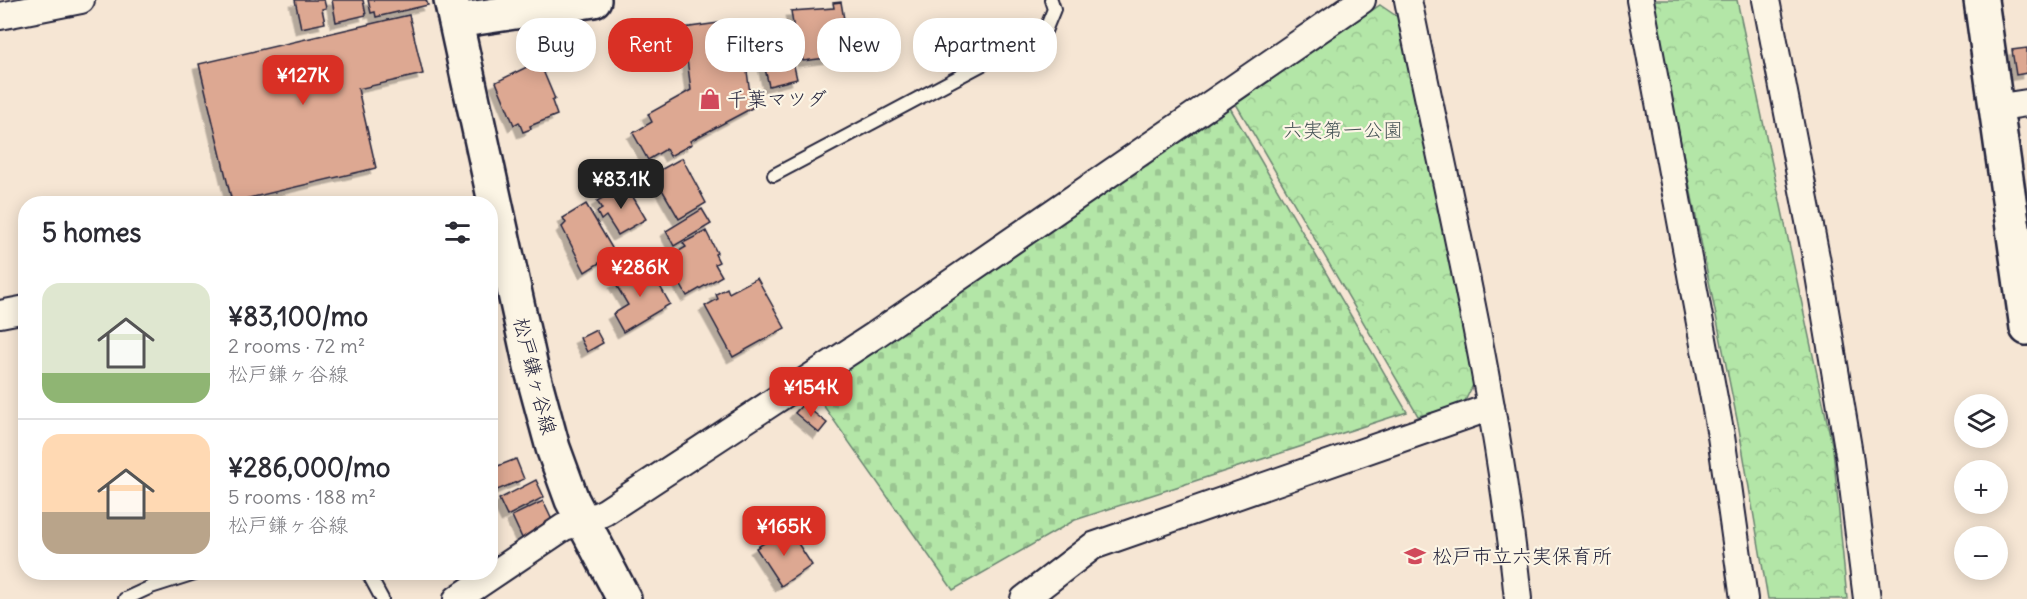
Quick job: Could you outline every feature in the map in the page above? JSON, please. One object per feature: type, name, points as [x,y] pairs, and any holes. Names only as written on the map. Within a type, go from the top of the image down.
[{"type":"main road","points":[[453,11],[594,0]]},
{"type":"main road","points":[[1981,0],[1994,108],[2027,328]]},
{"type":"main road","name":"松戸鎌ヶ谷線","points":[[453,11],[490,196]]},
{"type":"main road","name":"松戸鎌ヶ谷線","points":[[498,230],[553,448],[572,500],[624,599]]},
{"type":"street","points":[[0,16],[81,0]]},
{"type":"street","points":[[498,571],[564,527],[584,522],[605,512],[875,334],[1362,0]]},
{"type":"street","points":[[1408,0],[1491,407],[1510,518],[1518,599]]},
{"type":"street","points":[[1640,0],[1719,425],[1744,599]]},
{"type":"street","points":[[1766,0],[1816,257],[1847,443],[1867,599]]},
{"type":"street","points":[[1994,108],[2027,103]]},
{"type":"street","points":[[0,314],[18,311]]},
{"type":"street","points":[[1024,599],[1094,546],[1491,407]]},
{"type":"street","points":[[457,599],[485,580]]},
{"type":"lane","points":[[774,175],[1046,31],[1054,9],[1051,0]]},
{"type":"lane","points":[[125,599],[173,580]]},
{"type":"lane","points":[[372,580],[382,599]]},
{"type":"green space","points":[[1652,0],[1737,0],[1833,449],[1847,599],[1768,599],[1739,429]]},
{"type":"green space","name":"六実第一公園","points":[[1380,5],[1402,20],[1474,383],[1463,405],[1418,416],[1236,104]]},
{"type":"green space","points":[[1229,106],[1407,412],[1075,520],[953,590],[809,385]]},
{"type":"building","points":[[295,0],[324,0],[326,8],[322,9],[325,23],[301,28]]},
{"type":"building","points":[[332,0],[363,0],[366,15],[336,22]]},
{"type":"building","points":[[368,0],[426,0],[428,5],[376,17],[375,12],[371,13]]},
{"type":"building","points":[[841,2],[844,18],[817,18],[817,59],[805,61],[805,18],[792,18],[791,11],[834,8],[833,3]]},
{"type":"building","points":[[409,15],[423,74],[358,89],[376,168],[257,196],[231,196],[199,64]]},
{"type":"building","points":[[705,25],[705,72],[747,72],[752,108],[690,141],[692,144],[670,156],[666,149],[648,160],[633,133],[652,122],[648,114],[691,90],[689,72],[693,72],[693,27]]},
{"type":"building","points":[[2027,48],[2027,73],[2016,75],[2012,50]]},
{"type":"building","points":[[516,72],[544,72],[555,99],[552,101],[557,115],[530,126],[531,129],[523,132],[519,122],[514,125],[496,82]]},
{"type":"building","points":[[766,72],[795,72],[797,79],[769,86]]},
{"type":"building","points":[[682,158],[706,203],[679,219],[653,174]]},
{"type":"building","points":[[626,185],[646,219],[618,235],[606,216],[601,220],[597,212],[602,209],[597,201]]},
{"type":"building","points":[[586,204],[615,253],[585,272],[562,227],[566,223],[563,218]]},
{"type":"building","points":[[702,209],[711,224],[674,246],[666,231]]},
{"type":"building","points":[[706,231],[717,253],[715,254],[719,262],[715,264],[722,276],[687,296],[668,263],[674,259],[672,255],[686,247],[683,243]]},
{"type":"building","points":[[648,265],[670,304],[623,332],[613,314],[628,305],[615,283],[630,275],[628,273]]},
{"type":"building","points":[[757,278],[785,328],[733,357],[705,306],[718,299],[716,294],[727,288],[729,293]]},
{"type":"building","points":[[596,330],[603,343],[587,352],[580,338]]},
{"type":"building","points":[[803,404],[827,423],[819,433],[795,413]]},
{"type":"building","points":[[516,459],[524,479],[498,490],[498,466]]},
{"type":"building","points":[[536,480],[544,497],[507,516],[499,499]]},
{"type":"building","points":[[543,501],[552,520],[549,521],[551,523],[523,540],[512,516]]},
{"type":"building","points":[[788,528],[812,565],[781,586],[756,548]]},
{"type":"place","name":"千葉マツダ","points":[[710,99]]},
{"type":"place","name":"松戸市立六実保育所","points":[[1415,556]]}]
